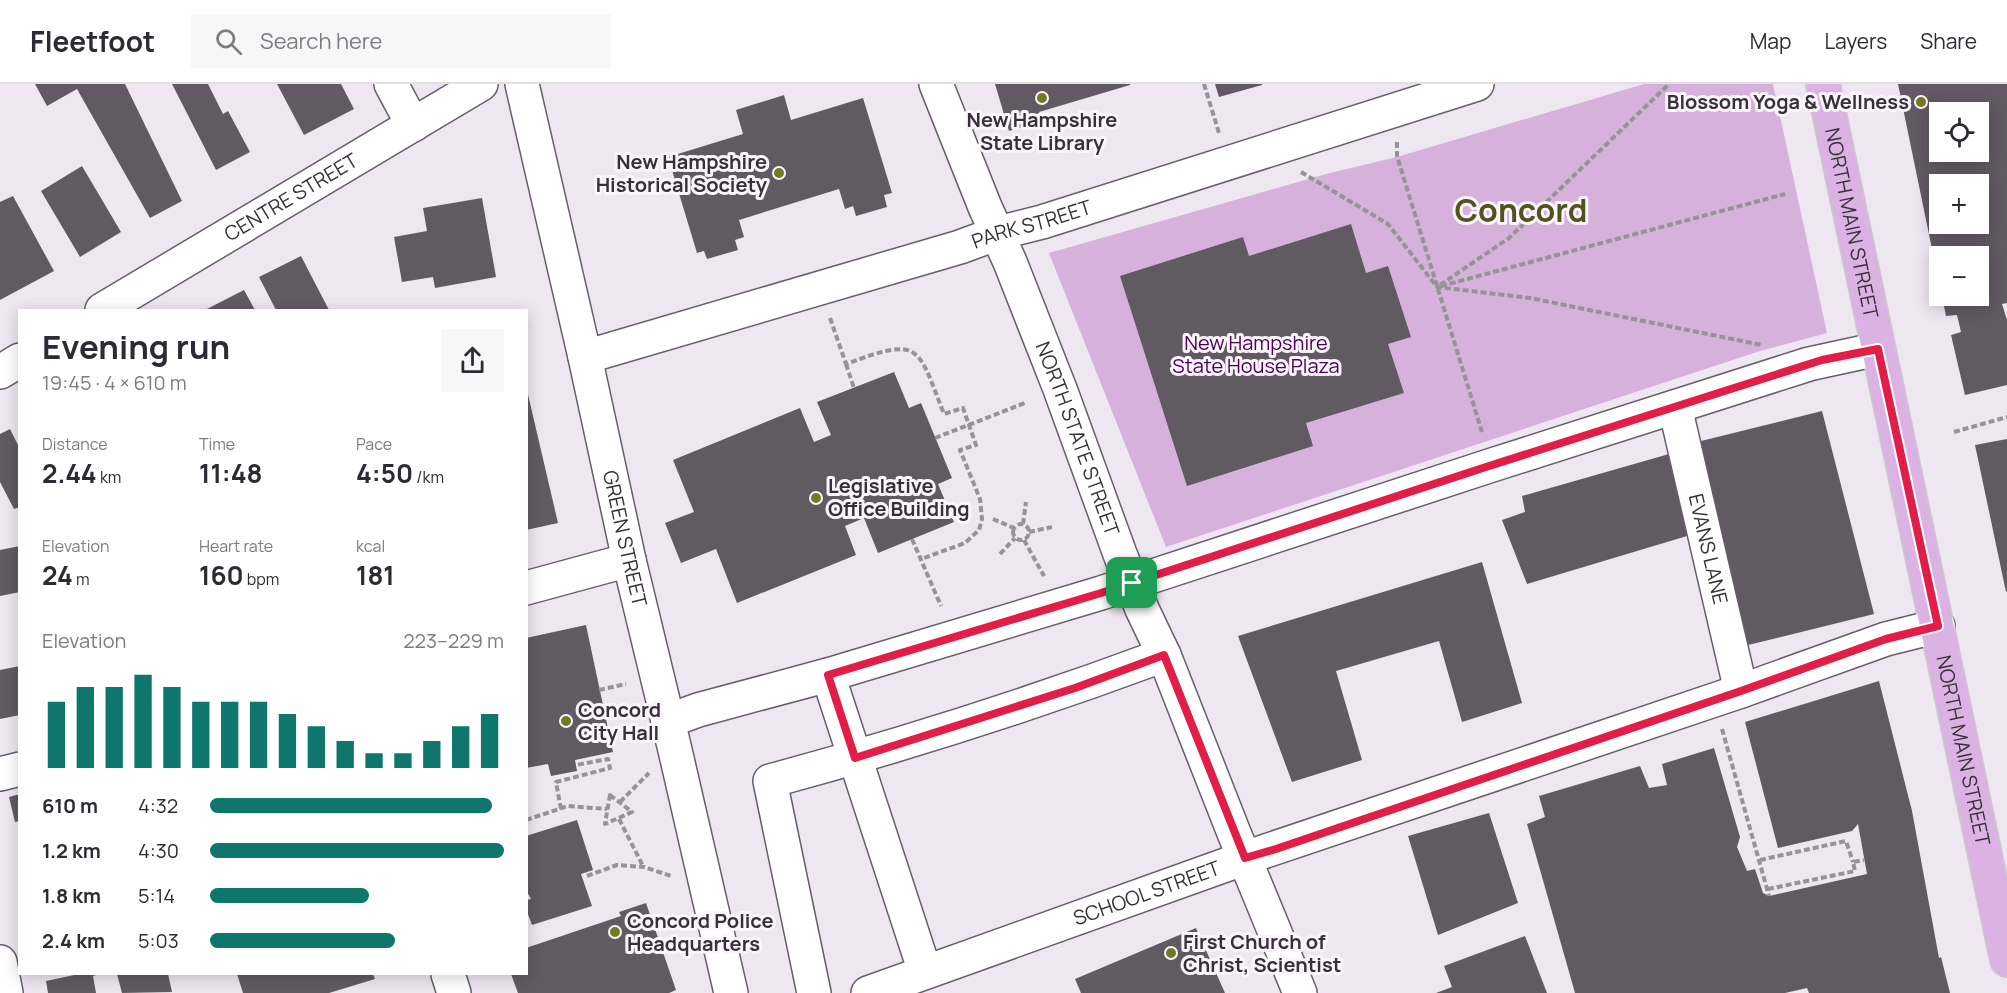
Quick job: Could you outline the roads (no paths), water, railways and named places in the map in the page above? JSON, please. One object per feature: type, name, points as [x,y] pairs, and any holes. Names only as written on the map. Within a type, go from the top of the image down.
[{"type":"main road","name":"NORTH MAIN STREET","points":[[1823,84],[2007,960]]},
{"type":"street","points":[[391,84],[413,125]]},
{"type":"street","name":"CENTRE STREET","points":[[104,309],[482,84]]},
{"type":"street","name":"GREEN STREET","points":[[522,84],[629,560],[731,993]]},
{"type":"street","name":"NORTH STATE STREET","points":[[936,84],[1060,389],[1132,583],[1164,655],[1300,993]]},
{"type":"street","name":"PARK STREET","points":[[585,357],[960,247],[998,233],[1042,222],[1477,84]]},
{"type":"street","points":[[668,721],[698,710],[828,675],[1132,583],[1822,360],[1878,349]]},
{"type":"street","points":[[0,372],[18,361]]},
{"type":"street","name":"EVANS LANE","points":[[1675,408],[1741,691]]},
{"type":"street","points":[[528,587],[629,560]]},
{"type":"street","name":"SCHOOL STREET","points":[[868,993],[1245,858],[1741,691],[1886,639],[1938,626]]},
{"type":"street","points":[[814,993],[770,781],[855,758],[1075,688],[1164,655]]},
{"type":"street","points":[[828,675],[925,972]]},
{"type":"street","points":[[0,774],[18,770]]},
{"type":"street","points":[[0,962],[6,993]]},
{"type":"street","points":[[447,975],[454,993]]},
{"type":"place","name":"New Hampshire State Library","points":[[1042,98]]},
{"type":"place","name":"Blossom Yoga & Wellness","points":[[1921,102]]},
{"type":"place","name":"New Hampshire Historical Society","points":[[779,173]]},
{"type":"place","name":"Legislative Office Building","points":[[816,498]]},
{"type":"place","name":"Concord City Hall","points":[[566,721]]},
{"type":"place","name":"Concord Police Headquarters","points":[[615,932]]},
{"type":"place","name":"First Church of Christ, Scientist","points":[[1171,953]]},
{"type":"district","name":"Concord","points":[[1521,211]]},
{"type":"park label","name":"New Hampshire State House Plaza","points":[[1256,354]]}]
